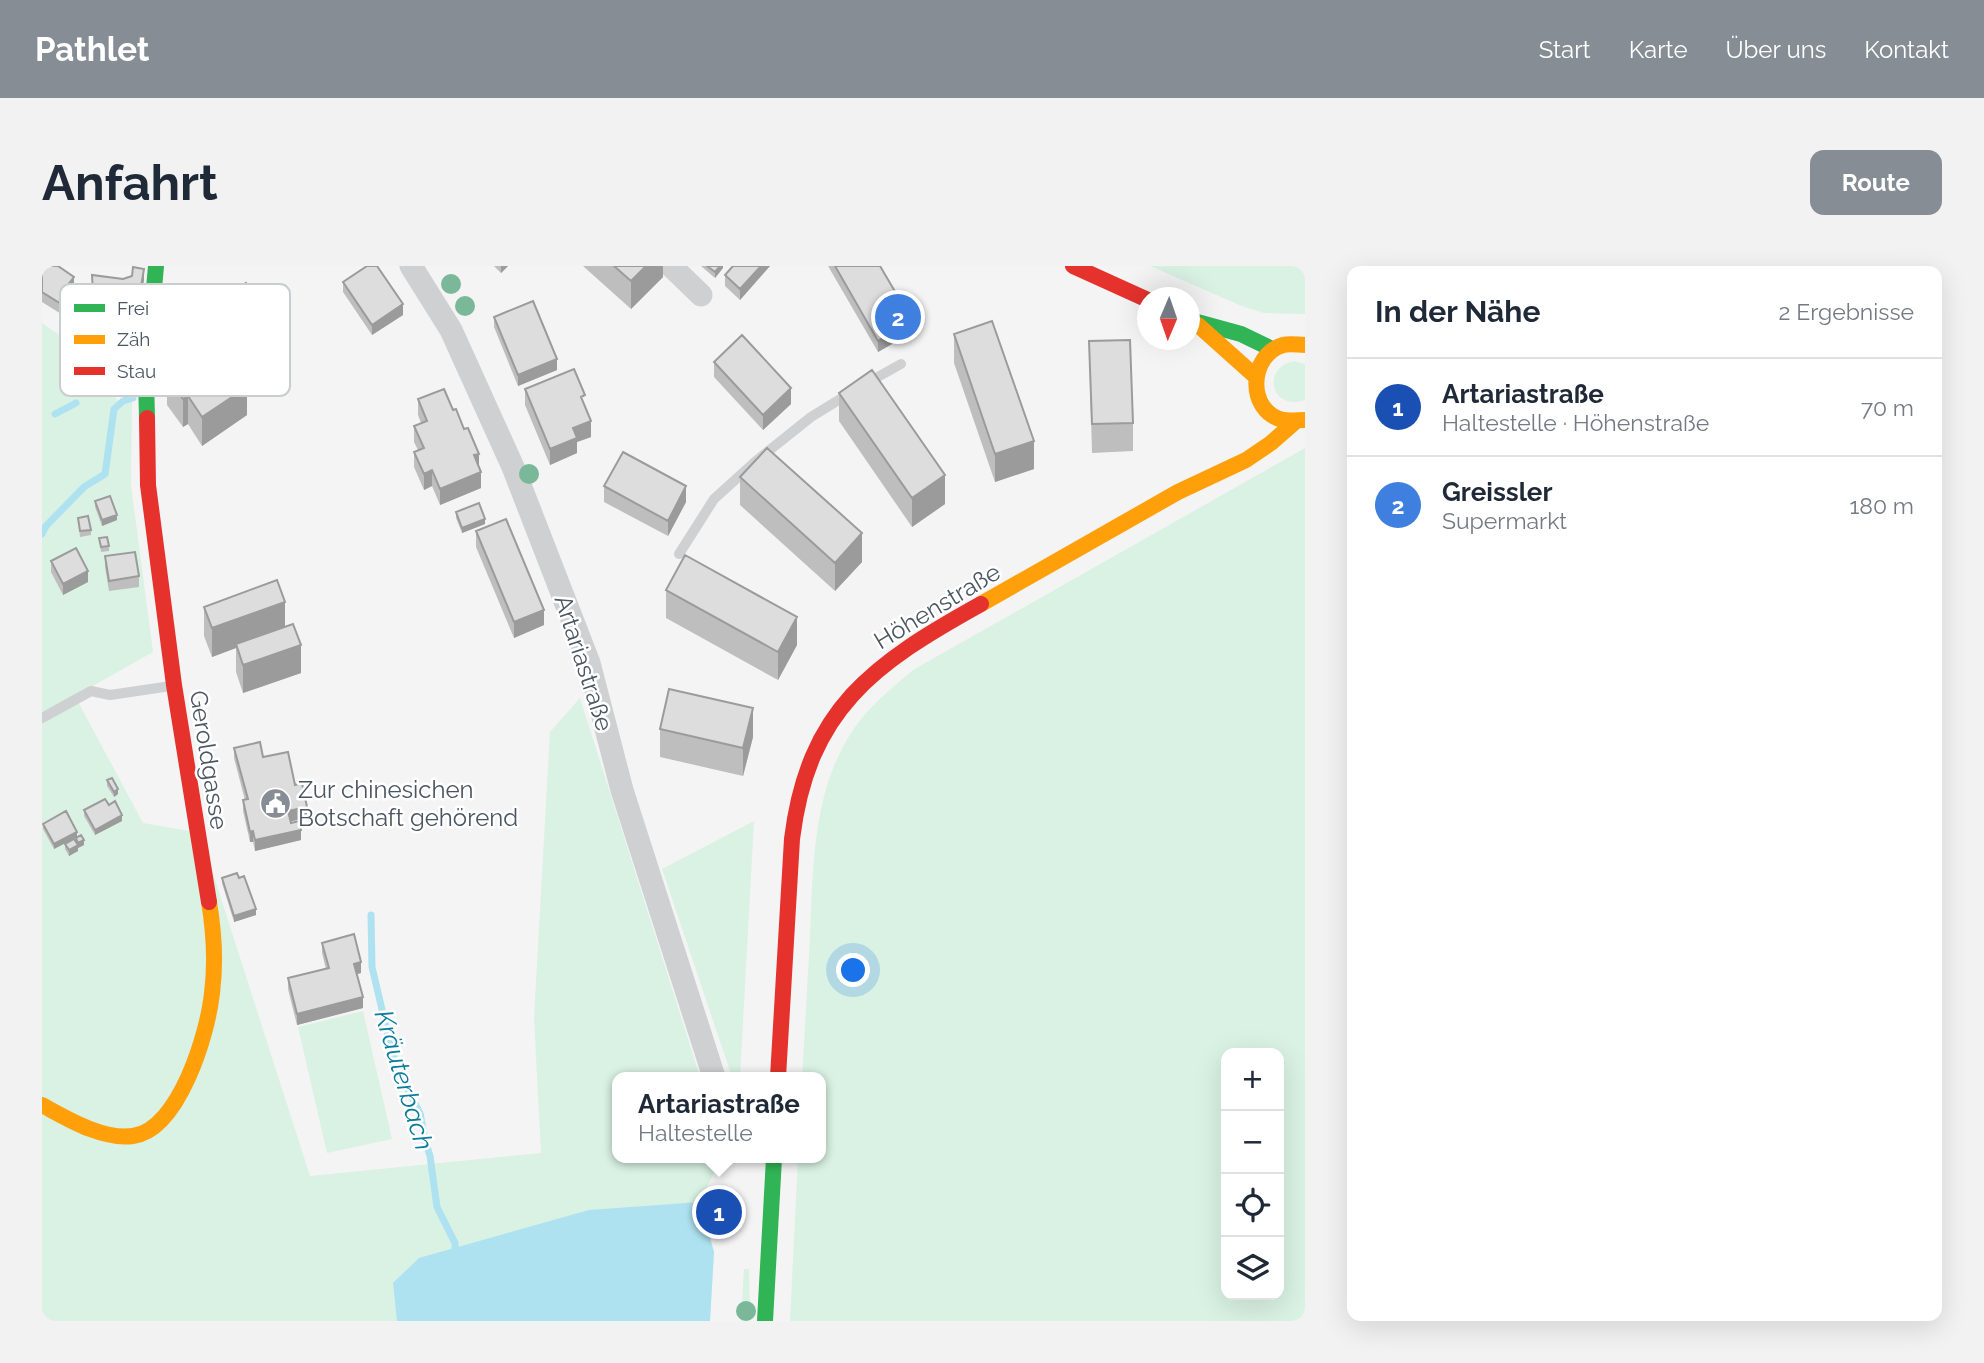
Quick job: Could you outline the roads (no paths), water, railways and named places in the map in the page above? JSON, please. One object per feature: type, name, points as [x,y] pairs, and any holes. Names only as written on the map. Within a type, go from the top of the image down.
[{"type":"main road","name":"Geroldgasse","points":[[154,284],[156,266]]},
{"type":"main road","points":[[1073,266],[1137,295]]},
{"type":"main road","points":[[1200,323],[1241,334],[1272,349]]},
{"type":"main road","points":[[1200,328],[1255,376]]},
{"type":"main road","points":[[1300,421],[1282,420],[1269,413],[1261,404],[1255,390],[1255,376],[1261,361],[1272,349],[1286,345],[1305,345]]},
{"type":"main road","name":"Geroldgasse","points":[[42,1105],[103,1132],[135,1136],[147,1132],[160,1124],[169,1112],[190,1069],[211,1002],[213,928],[174,685],[148,485],[146,396]]},
{"type":"main road","points":[[1255,422],[1261,404]]},
{"type":"main road","name":"Höhenstraße","points":[[778,1072],[789,866],[795,813],[806,768],[828,723],[863,682],[909,646],[1180,492],[1240,463],[1300,421]]},
{"type":"main road","name":"Höhenstraße","points":[[1180,492],[1236,447]]},
{"type":"main road","points":[[765,1321],[769,1163]]},
{"type":"street","name":"Artariastraße","points":[[411,266],[451,330],[513,467],[589,663],[622,790],[712,1072]]},
{"type":"street","points":[[671,266],[701,295]]},
{"type":"lane","points":[[679,554],[714,499],[756,461],[811,417],[901,364]]},
{"type":"lane","points":[[42,718],[90,691],[110,695],[174,685]]},
{"type":"water","points":[[700,1202],[714,1252],[710,1321],[397,1321],[393,1283],[419,1258],[589,1210]]},
{"type":"waterway","points":[[42,534],[46,526],[84,487],[105,474],[114,409],[123,401],[133,398]]},
{"type":"waterway","points":[[55,414],[76,403]]},
{"type":"waterway","name":"Kräuterbach","points":[[371,915],[372,967],[388,1035],[397,1069],[420,1113],[430,1156],[437,1207],[455,1243],[455,1255]]},
{"type":"place","name":"Greissler","points":[[898,317]]},
{"type":"place","name":"Zur chinesichen Botschaft gehörend","points":[[275,803]]},
{"type":"place","name":"Artariastraße","points":[[719,1212]]}]
